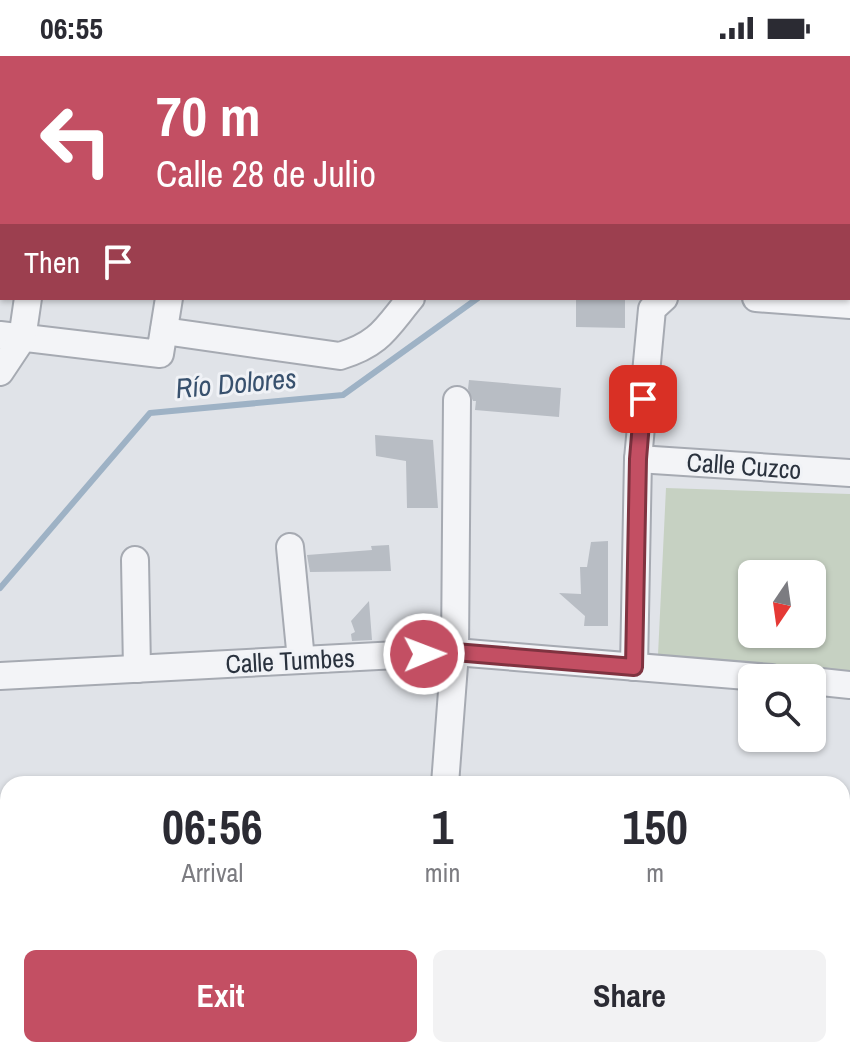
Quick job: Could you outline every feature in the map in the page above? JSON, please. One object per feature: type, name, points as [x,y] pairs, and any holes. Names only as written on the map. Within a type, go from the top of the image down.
[{"type":"street","points":[[0,372],[27,300]]},
{"type":"street","points":[[162,343],[169,300]]},
{"type":"street","points":[[11,337],[162,343],[340,356],[364,349],[380,337],[409,300]]},
{"type":"street","points":[[634,667],[638,459],[652,309],[661,300]]},
{"type":"street","points":[[783,300],[850,305]]},
{"type":"street","points":[[446,776],[455,652],[457,400]]},
{"type":"street","name":"Calle Cuzco","points":[[638,459],[850,473]]},
{"type":"street","points":[[290,547],[301,660]]},
{"type":"street","points":[[135,560],[137,669]]},
{"type":"street","name":"Calle Tumbes","points":[[0,676],[455,652],[738,675]]},
{"type":"street","points":[[826,682],[850,685]]},
{"type":"green space","points":[[666,488],[850,494],[850,673],[826,671],[826,664],[754,664],[658,655]]},
{"type":"building","points":[[576,300],[625,300],[625,328],[576,327]]},
{"type":"building","points":[[469,380],[561,388],[559,417],[475,410],[476,401],[473,401],[468,389]]},
{"type":"building","points":[[375,435],[433,440],[438,508],[407,508],[406,461],[376,456]]},
{"type":"building","points":[[608,541],[608,626],[584,626],[585,616],[559,593],[581,594],[580,567],[587,567],[591,542]]},
{"type":"building","points":[[389,545],[391,571],[310,572],[307,555],[372,550],[371,546]]},
{"type":"building","points":[[369,601],[372,640],[352,641],[351,634],[355,632],[351,621]]},
{"type":"waterway","name":"Río Dolores","points":[[0,588],[150,413],[343,395],[475,300]]},
{"type":"route","points":[[424,654],[455,652],[634,667],[638,459],[643,399]]}]
